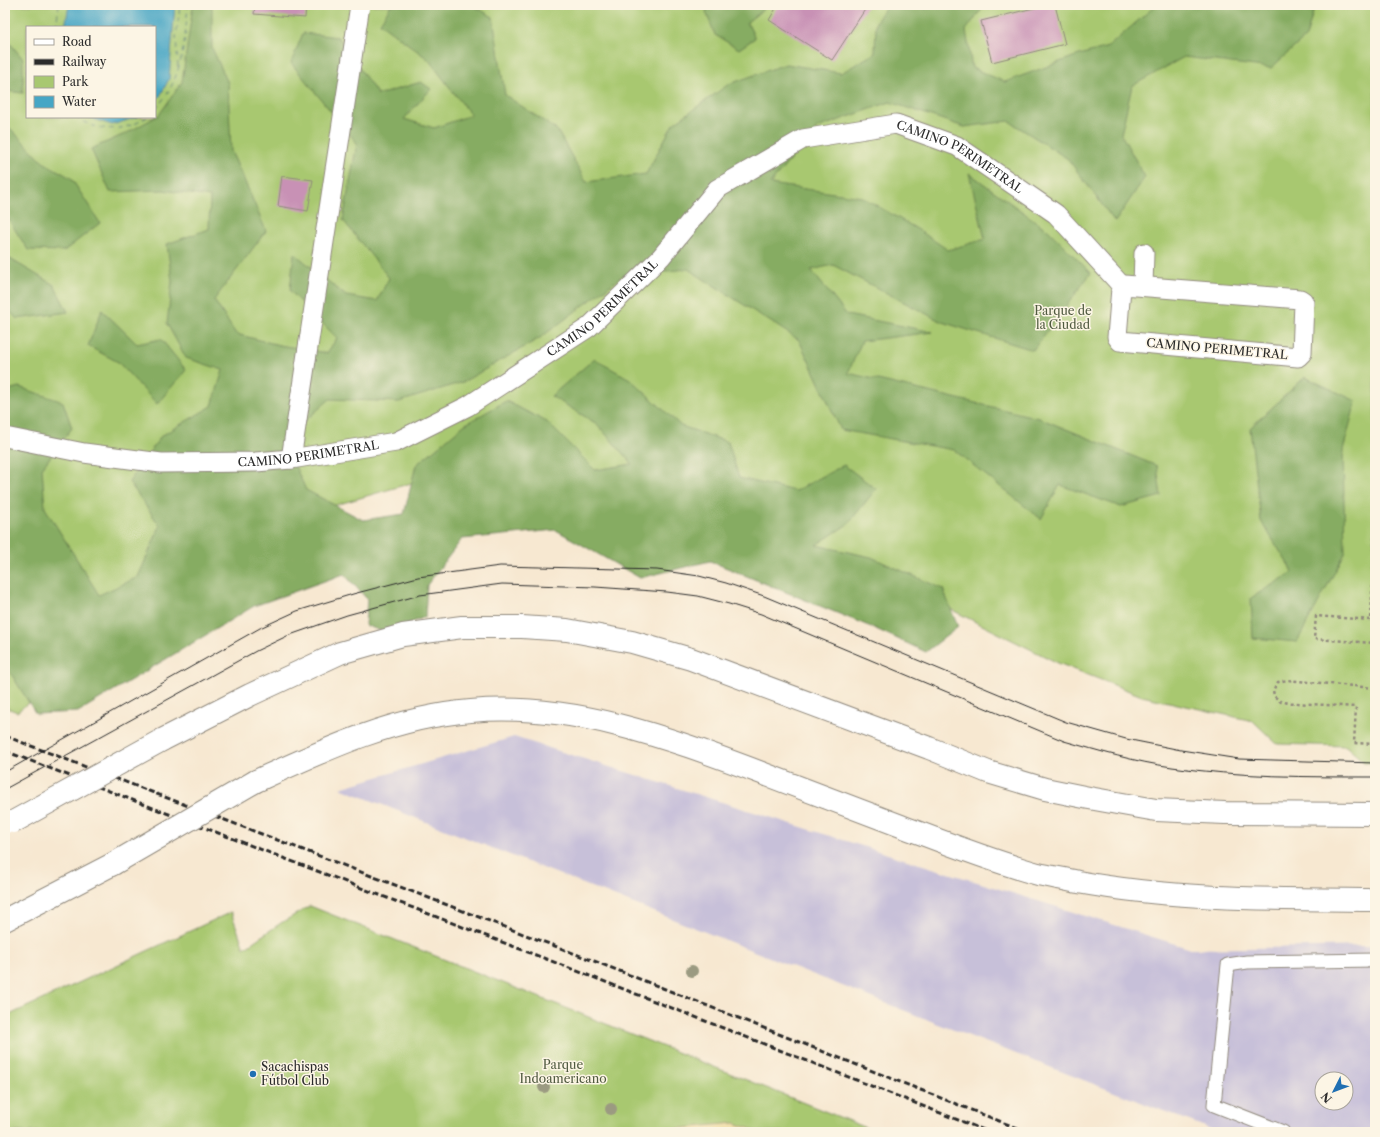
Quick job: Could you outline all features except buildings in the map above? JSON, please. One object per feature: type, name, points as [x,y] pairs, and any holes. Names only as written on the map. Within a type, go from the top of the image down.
[{"type":"main road","points":[[9,824],[162,740],[250,695],[340,653],[403,635],[462,627],[522,627],[567,630],[632,642],[691,659],[900,737],[988,772],[1045,789],[1074,795],[1156,810],[1225,814],[1375,814]]},
{"type":"main road","points":[[5,920],[113,864],[256,781],[312,755],[352,739],[410,720],[470,710],[525,709],[576,715],[642,731],[700,750],[975,854],[1041,874],[1107,887],[1175,895],[1267,899],[1375,900]]},
{"type":"street","points":[[291,459],[360,5]]},
{"type":"street","name":"CAMINO PERIMETRAL","points":[[5,437],[84,453],[161,463],[256,462],[291,459],[396,442],[468,406],[590,327],[661,257],[717,189],[803,139],[896,124],[957,146],[1056,214],[1122,286],[1117,337],[1120,341],[1298,357],[1302,353],[1304,304],[1300,299],[1143,286],[1122,286]]},
{"type":"street","points":[[1143,286],[1144,253]]},
{"type":"lane","points":[[1283,1132],[1214,1105],[1228,965],[1247,962],[1375,960]]},
{"type":"path","points":[[1371,620],[1375,508]]},
{"type":"path","points":[[1375,620],[1316,616],[1314,639],[1375,643]]},
{"type":"path","points":[[1375,688],[1287,680],[1278,682],[1273,690],[1274,696],[1281,702],[1356,707],[1354,743],[1375,744]]},
{"type":"shaded area","points":[[514,737],[1191,949],[1375,946],[1375,1132],[1218,1132],[941,1025],[340,788]]},
{"type":"green space","name":"Parque de la Ciudad","points":[[5,5],[1375,5],[1375,763],[1365,763],[1346,746],[1277,744],[1253,721],[1142,696],[1058,663],[948,608],[487,461],[329,507],[101,645],[17,712],[5,707]]},
{"type":"green space","points":[[193,5],[212,5],[212,48],[228,83],[231,151],[266,231],[214,300],[236,334],[279,345],[327,353],[337,338],[290,291],[294,253],[346,296],[377,301],[389,278],[343,220],[357,143],[291,63],[303,33],[338,37],[378,95],[421,82],[431,89],[404,119],[434,128],[471,115],[428,59],[380,23],[391,5],[472,5],[493,17],[505,95],[557,130],[586,182],[646,174],[673,124],[729,84],[786,64],[841,73],[875,53],[876,22],[887,5],[918,5],[926,9],[929,5],[985,5],[966,30],[972,68],[1005,82],[1076,56],[1108,47],[1156,5],[1315,5],[1306,37],[1271,68],[1184,57],[1132,86],[1121,134],[1145,177],[1115,222],[1068,159],[1009,121],[964,127],[890,102],[817,128],[770,184],[862,197],[917,229],[948,250],[985,239],[969,173],[1049,231],[1091,273],[1033,350],[942,322],[833,265],[811,270],[847,315],[933,332],[862,341],[848,373],[1039,418],[1157,466],[1161,496],[1121,507],[1060,485],[1041,519],[954,450],[841,430],[799,340],[688,269],[624,275],[540,338],[463,382],[399,402],[330,399],[283,440],[306,490],[363,520],[404,514],[416,465],[464,425],[506,401],[547,422],[595,470],[632,464],[597,424],[551,396],[594,359],[630,379],[681,426],[728,442],[739,478],[795,491],[844,465],[876,489],[848,524],[816,545],[871,557],[943,589],[958,627],[926,652],[876,629],[710,561],[640,578],[556,530],[462,539],[427,585],[425,617],[386,633],[365,625],[367,599],[344,574],[254,606],[78,712],[36,714],[5,664],[5,391],[19,387],[63,402],[72,428],[42,468],[45,508],[99,595],[138,577],[160,526],[129,482],[161,436],[212,406],[223,370],[186,358],[167,324],[172,281],[167,244],[209,229],[210,197],[163,190],[110,192],[91,149],[156,118],[182,82]]},
{"type":"green space","points":[[708,5],[766,5],[765,8],[747,22],[755,38],[739,49],[715,35],[706,12]]},
{"type":"green space","points":[[5,37],[23,59],[23,93],[5,91]]},
{"type":"green space","points":[[5,123],[43,162],[71,178],[100,223],[64,251],[28,250],[5,214]]},
{"type":"green space","points":[[5,256],[54,285],[68,312],[17,319],[5,306]]},
{"type":"green space","points":[[102,310],[137,344],[161,339],[186,370],[157,404],[118,362],[88,346]]},
{"type":"green space","points":[[1305,377],[1356,401],[1343,450],[1345,553],[1297,642],[1253,638],[1251,598],[1293,572],[1261,521],[1250,428]]},
{"type":"green space","name":"Sacachispas Fútbol Club","points":[[310,906],[877,1132],[5,1132],[5,1017],[231,912],[244,948],[281,923]]},
{"type":"sand","points":[[735,1123],[759,1132],[675,1132],[673,1129]]},
{"type":"water","points":[[69,5],[175,5],[169,79],[160,96],[156,100],[156,26],[65,26]]},
{"type":"water","points":[[90,118],[134,118],[112,125]]},
{"type":"ferry route","points":[[56,26],[59,5]]},
{"type":"ferry route","points":[[178,67],[176,38],[180,5]]},
{"type":"ferry route","points":[[156,108],[171,87],[177,74],[183,47],[188,5]]},
{"type":"ferry route","points":[[77,118],[93,126],[111,129],[129,126],[145,118]]},
{"type":"tram line","points":[[5,772],[260,628],[297,611],[353,594],[418,577],[500,566],[657,570],[699,576],[726,583],[764,596],[1066,722],[1126,739],[1181,750],[1239,759],[1375,763]]},
{"type":"tram line","points":[[5,789],[256,651],[287,636],[347,615],[420,595],[502,584],[595,587],[667,592],[698,596],[729,604],[761,614],[1064,741],[1145,762],[1172,767],[1248,775],[1375,777]]},
{"type":"railway","points":[[5,736],[594,961],[1027,1132]]},
{"type":"railway","points":[[5,751],[585,974],[989,1132]]},
{"type":"place","name":"Sacachispas Fútbol Club","points":[[253,1074]]},
{"type":"park label","name":"Parque Indoamericano","points":[[563,1072]]}]
